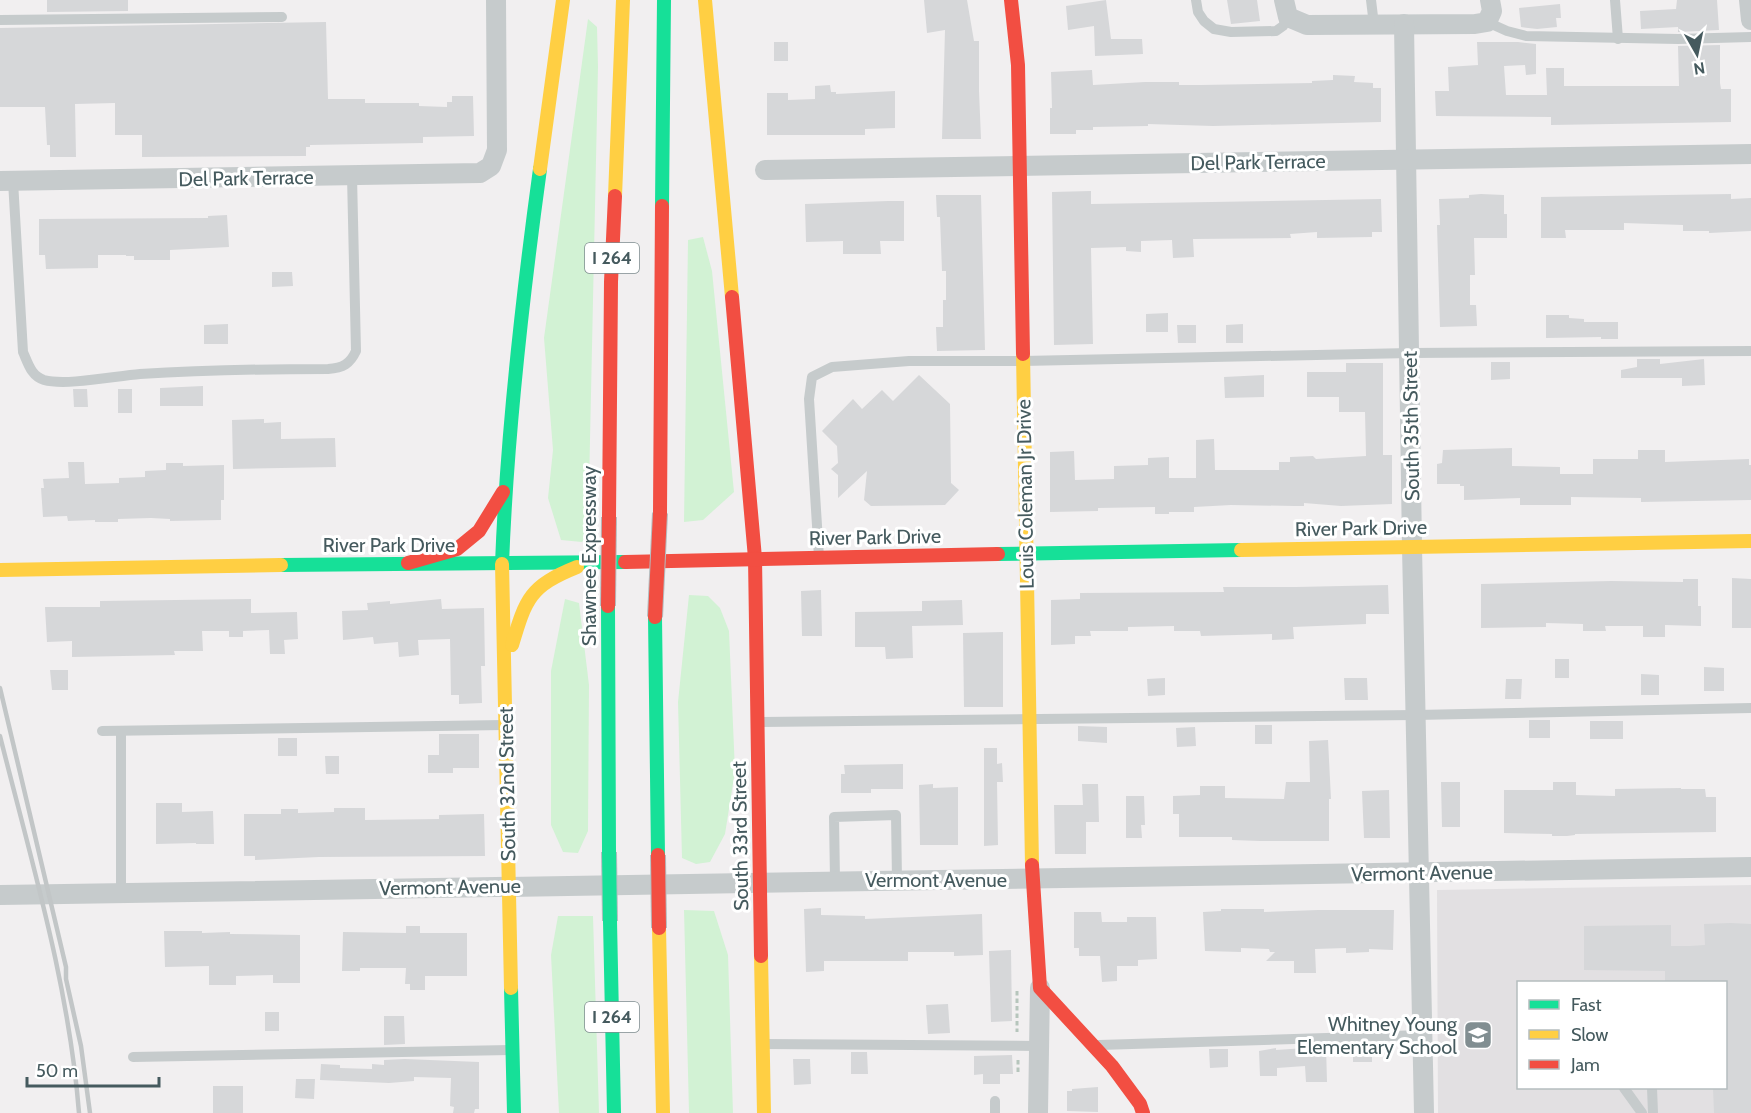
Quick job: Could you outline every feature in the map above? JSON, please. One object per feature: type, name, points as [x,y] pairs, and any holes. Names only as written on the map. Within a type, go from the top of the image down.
[{"type":"main road","name":"South 32nd Street","points":[[514,1113],[502,564],[522,300],[563,0]]},
{"type":"main road","name":"Shawnee Expressway","points":[[614,1113],[609,852],[608,606],[612,282],[623,0]]},
{"type":"main road","name":"I 264","points":[[663,1113],[656,617],[660,513],[664,0]]},
{"type":"main road","name":"South 33rd Street","points":[[705,0],[755,558],[764,1113]]},
{"type":"main road","name":"Louis Coleman Jr Drive","points":[[1011,0],[1018,65],[1032,879],[1040,988]]},
{"type":"main road","points":[[408,563],[457,549],[479,531],[506,488]]},
{"type":"main road","name":"River Park Drive","points":[[0,570],[408,563],[587,563],[755,558],[1751,541]]},
{"type":"main road","points":[[504,669],[528,597],[545,581],[587,563]]},
{"type":"main road","points":[[1040,988],[1090,1045],[1112,1066],[1140,1104],[1143,1113]]},
{"type":"street","name":"Del Park Terrace","points":[[7,181],[470,175],[480,173],[491,166],[497,150],[496,0]]},
{"type":"street","points":[[1286,8],[1307,25],[1475,24],[1487,21],[1492,11],[1491,0]]},
{"type":"street","points":[[1749,0],[1751,20]]},
{"type":"street","name":"South 35th Street","points":[[1404,24],[1424,1113]]},
{"type":"street","name":"Del Park Terrace","points":[[765,170],[1751,154]]},
{"type":"street","name":"Vermont Avenue","points":[[0,895],[1751,867]]},
{"type":"street","name":"Louis Coleman Jr Drive","points":[[1038,1113],[1040,988]]},
{"type":"lane","points":[[1196,0],[1198,12],[1203,21],[1214,29],[1231,32],[1276,31],[1283,26],[1286,8]]},
{"type":"lane","points":[[1371,0],[1374,25]]},
{"type":"lane","points":[[1615,0],[1618,39]]},
{"type":"lane","points":[[0,20],[282,17]]},
{"type":"lane","points":[[1487,21],[1507,31],[1526,36],[1618,39],[1751,37]]},
{"type":"lane","points":[[7,181],[23,352],[32,373],[43,380],[74,381],[138,374],[328,369],[340,368],[347,364],[356,351],[352,176]]},
{"type":"lane","points":[[819,557],[809,399],[812,377],[832,367],[909,361],[1023,361],[1410,353],[1751,351]]},
{"type":"lane","points":[[757,722],[1416,715],[1751,708]]},
{"type":"lane","points":[[102,731],[506,725]]},
{"type":"lane","points":[[121,731],[121,892]]},
{"type":"lane","points":[[835,880],[834,817],[896,815],[897,880]]},
{"type":"lane","points":[[1090,1045],[1423,1035]]},
{"type":"lane","points":[[764,1044],[1038,1046]]},
{"type":"lane","points":[[133,1057],[513,1050]]},
{"type":"lane","points":[[1624,1089],[1642,1113]]},
{"type":"lane","points":[[1652,1089],[1653,1113]]},
{"type":"lane","points":[[995,1101],[995,1113]]},
{"type":"shaded area","name":"Whitney Young Elementary School","points":[[1751,885],[1751,1113],[1438,1113],[1437,890]]},
{"type":"green space","points":[[588,19],[597,27],[598,67],[588,534],[582,542],[561,540],[548,498],[553,450],[544,338]]},
{"type":"green space","points":[[703,237],[712,271],[734,492],[703,520],[684,522],[688,240]]},
{"type":"green space","points":[[689,595],[708,596],[720,608],[729,631],[735,771],[725,834],[710,862],[696,864],[682,858],[678,702]]},
{"type":"green space","points":[[565,599],[579,603],[589,685],[588,831],[578,853],[563,852],[551,825],[551,671]]},
{"type":"green space","points":[[684,910],[714,911],[728,955],[733,1113],[689,1113]]},
{"type":"green space","points":[[558,916],[593,916],[599,1113],[559,1113],[551,955]]},
{"type":"building","points":[[47,0],[128,0],[128,11],[47,12]]},
{"type":"building","points":[[924,0],[967,0],[974,41],[979,41],[981,139],[942,139],[945,30],[927,33]]},
{"type":"building","points":[[1106,0],[1111,39],[1142,39],[1143,54],[1095,56],[1094,26],[1068,30],[1066,6]]},
{"type":"building","points":[[1227,0],[1257,0],[1260,21],[1231,24]]},
{"type":"building","points":[[1677,0],[1717,0],[1719,30],[1678,32],[1678,27],[1641,29],[1640,11],[1676,9]]},
{"type":"building","points":[[1560,4],[1561,18],[1556,18],[1557,27],[1537,29],[1521,27],[1519,8]]},
{"type":"building","points":[[326,22],[328,99],[365,99],[365,103],[419,103],[419,106],[447,107],[447,102],[452,102],[452,96],[473,96],[474,136],[423,137],[423,143],[310,145],[306,147],[306,156],[142,157],[142,135],[115,135],[115,103],[75,104],[76,157],[50,157],[45,107],[0,107],[0,28]]},
{"type":"building","points":[[774,42],[788,42],[788,61],[774,61]]},
{"type":"building","points":[[1477,42],[1536,44],[1536,74],[1526,75],[1525,65],[1504,66],[1506,95],[1547,95],[1546,68],[1564,68],[1564,86],[1679,86],[1678,46],[1720,45],[1720,83],[1721,89],[1731,89],[1731,122],[1551,125],[1551,117],[1436,116],[1435,91],[1449,91],[1448,67],[1478,65]]},
{"type":"building","points":[[1092,70],[1093,85],[1145,82],[1179,82],[1179,85],[1312,83],[1312,81],[1333,80],[1333,75],[1355,76],[1354,82],[1373,83],[1373,88],[1381,88],[1381,122],[1213,126],[1148,124],[1148,126],[1093,127],[1093,130],[1076,130],[1076,134],[1050,134],[1051,72]]},
{"type":"building","points":[[830,85],[831,92],[836,92],[836,94],[895,91],[895,128],[865,129],[865,135],[767,135],[767,93],[788,93],[788,100],[815,99],[815,86]]},
{"type":"building","points":[[1091,191],[1091,204],[1381,199],[1382,232],[1372,232],[1372,237],[1317,238],[1317,232],[1290,234],[1291,238],[1193,239],[1194,257],[1173,258],[1172,240],[1141,241],[1141,252],[1126,251],[1126,247],[1091,248],[1093,344],[1054,345],[1052,192]]},
{"type":"building","points":[[1731,194],[1731,199],[1751,198],[1751,231],[1709,233],[1709,231],[1683,231],[1683,225],[1624,223],[1624,230],[1565,230],[1566,238],[1541,238],[1541,197]]},
{"type":"building","points":[[936,195],[981,195],[985,350],[937,351],[936,327],[943,327],[946,271],[942,271],[940,217],[937,217]]},
{"type":"building","points":[[1469,195],[1504,195],[1507,238],[1474,238],[1475,275],[1470,275],[1470,305],[1476,305],[1477,326],[1440,327],[1437,225],[1440,225],[1439,199],[1469,198]]},
{"type":"building","points":[[904,201],[904,241],[880,241],[881,254],[843,254],[843,241],[806,242],[805,204]]},
{"type":"building","points":[[227,215],[229,247],[170,250],[170,260],[134,260],[134,256],[98,255],[98,268],[46,269],[45,255],[39,255],[39,219],[208,218],[208,216]]},
{"type":"building","points":[[272,272],[292,272],[293,286],[272,287]]},
{"type":"building","points":[[1168,313],[1168,332],[1146,332],[1146,314]]},
{"type":"building","points":[[1546,315],[1569,315],[1569,318],[1584,319],[1584,322],[1618,322],[1618,339],[1546,338]]},
{"type":"building","points":[[228,324],[228,344],[204,344],[204,325]]},
{"type":"building","points":[[1243,324],[1243,343],[1226,343],[1226,325]]},
{"type":"building","points":[[1177,325],[1196,325],[1196,343],[1178,343]]},
{"type":"building","points":[[1637,359],[1660,359],[1660,364],[1704,359],[1705,385],[1682,386],[1682,378],[1621,378],[1621,370],[1637,367]]},
{"type":"building","points":[[1491,362],[1510,362],[1510,379],[1491,380]]},
{"type":"building","points":[[1346,363],[1383,363],[1383,455],[1392,455],[1392,504],[1231,505],[1194,507],[1194,512],[1169,512],[1169,514],[1155,514],[1155,507],[1050,512],[1050,452],[1074,451],[1075,480],[1114,479],[1114,466],[1148,465],[1148,458],[1169,457],[1169,478],[1196,478],[1196,440],[1214,439],[1215,470],[1279,470],[1279,462],[1290,462],[1290,457],[1313,456],[1316,459],[1366,456],[1365,412],[1339,412],[1339,397],[1307,397],[1307,372],[1346,372]]},
{"type":"building","points":[[919,375],[950,404],[951,483],[959,490],[945,505],[871,506],[864,500],[867,471],[838,498],[838,475],[831,469],[838,463],[837,446],[822,431],[853,399],[862,409],[882,390],[893,401]]},
{"type":"building","points":[[1264,375],[1264,397],[1225,398],[1224,377]]},
{"type":"building","points":[[203,386],[203,406],[160,406],[160,388]]},
{"type":"building","points":[[73,389],[87,389],[88,407],[74,407]]},
{"type":"building","points":[[118,389],[132,389],[132,413],[118,413]]},
{"type":"building","points":[[264,419],[264,423],[281,422],[281,439],[335,438],[336,467],[233,469],[232,420]]},
{"type":"building","points":[[1512,448],[1512,466],[1560,467],[1560,474],[1593,474],[1593,459],[1638,459],[1638,450],[1665,450],[1665,462],[1749,459],[1751,500],[1641,502],[1641,498],[1571,497],[1571,505],[1520,505],[1520,498],[1464,500],[1464,486],[1437,484],[1437,464],[1442,463],[1443,450]]},
{"type":"building","points":[[68,462],[84,462],[85,484],[119,483],[119,478],[145,477],[145,471],[166,470],[166,463],[183,463],[183,466],[224,465],[224,500],[221,500],[221,520],[170,521],[170,519],[151,518],[95,522],[95,520],[68,521],[67,516],[43,517],[41,488],[44,488],[43,479],[69,478]]},
{"type":"building","points":[[1732,578],[1751,579],[1751,628],[1732,628]]},
{"type":"building","points":[[1683,579],[1698,579],[1701,626],[1665,625],[1665,637],[1643,637],[1643,626],[1605,626],[1606,631],[1583,631],[1583,624],[1546,623],[1546,627],[1481,628],[1481,584],[1683,582]]},
{"type":"building","points":[[1388,585],[1389,614],[1366,614],[1366,624],[1293,627],[1294,639],[1272,640],[1272,634],[1201,636],[1200,631],[1174,631],[1174,626],[1128,627],[1128,631],[1090,631],[1091,636],[1075,636],[1075,644],[1051,645],[1051,600],[1080,599],[1080,593],[1224,592],[1223,587]]},
{"type":"building","points":[[821,590],[822,636],[802,636],[801,591]]},
{"type":"building","points":[[251,599],[251,613],[297,612],[298,639],[284,640],[285,654],[270,654],[269,630],[243,631],[243,637],[229,637],[229,631],[202,631],[203,651],[174,651],[175,655],[72,657],[72,641],[47,642],[45,607],[100,607],[100,601]]},
{"type":"building","points":[[441,599],[442,609],[484,608],[485,666],[481,666],[482,703],[459,704],[459,695],[451,695],[450,639],[418,640],[419,655],[399,657],[398,642],[374,644],[373,637],[343,640],[342,611],[368,610],[367,603],[390,601],[390,604]]},
{"type":"building","points":[[962,600],[963,625],[912,626],[913,658],[886,659],[885,647],[855,647],[855,612],[922,611],[922,601]]},
{"type":"building","points":[[1003,632],[1003,707],[964,707],[963,633]]},
{"type":"building","points":[[1555,659],[1569,659],[1569,678],[1555,678]]},
{"type":"building","points":[[1704,667],[1724,668],[1724,691],[1704,691]]},
{"type":"building","points":[[50,670],[68,670],[68,690],[52,690]]},
{"type":"building","points":[[1641,674],[1659,675],[1659,695],[1641,695]]},
{"type":"building","points":[[1165,678],[1165,695],[1148,696],[1147,679]]},
{"type":"building","points":[[1344,678],[1367,678],[1368,700],[1345,700]]},
{"type":"building","points":[[1506,679],[1522,679],[1521,699],[1505,699]]},
{"type":"building","points":[[1529,720],[1550,720],[1550,738],[1529,738]]},
{"type":"building","points":[[1590,721],[1623,721],[1623,739],[1590,739]]},
{"type":"building","points":[[1255,725],[1272,725],[1272,744],[1255,744]]},
{"type":"building","points":[[1078,726],[1107,727],[1107,743],[1078,741]]},
{"type":"building","points":[[1195,727],[1196,746],[1177,747],[1176,728]]},
{"type":"building","points":[[439,734],[479,734],[479,768],[453,768],[453,773],[428,773],[428,755],[439,755]]},
{"type":"building","points":[[278,738],[297,738],[297,756],[278,756]]},
{"type":"building","points":[[1328,740],[1331,799],[1329,799],[1329,841],[1260,841],[1232,840],[1232,837],[1179,837],[1179,814],[1173,814],[1173,796],[1200,795],[1200,786],[1225,786],[1225,798],[1284,799],[1286,782],[1310,782],[1309,741]]},
{"type":"building","points":[[984,748],[997,748],[997,764],[1002,763],[1003,782],[997,782],[998,845],[984,846]]},
{"type":"building","points":[[325,756],[339,756],[339,774],[326,774]]},
{"type":"building","points":[[903,764],[903,789],[871,789],[871,793],[841,793],[841,774],[845,774],[844,765]]},
{"type":"building","points":[[1441,782],[1460,782],[1460,827],[1442,827]]},
{"type":"building","points":[[1553,782],[1576,782],[1576,795],[1615,796],[1615,789],[1705,789],[1706,797],[1716,797],[1716,832],[1567,836],[1504,833],[1504,790],[1553,790]]},
{"type":"building","points":[[933,784],[933,788],[958,787],[958,845],[920,845],[919,785]]},
{"type":"building","points":[[1082,784],[1098,784],[1099,822],[1086,822],[1086,854],[1055,854],[1054,805],[1083,805]]},
{"type":"building","points":[[1389,790],[1390,838],[1364,838],[1362,791]]},
{"type":"building","points":[[1126,796],[1144,796],[1145,825],[1141,825],[1142,838],[1126,838]]},
{"type":"building","points":[[156,803],[182,803],[182,812],[213,811],[214,844],[156,844]]},
{"type":"building","points":[[334,808],[365,808],[365,820],[439,819],[439,815],[484,814],[485,856],[319,857],[255,860],[255,856],[244,856],[244,814],[281,814],[281,809],[298,809],[298,813],[334,812]]},
{"type":"building","points":[[821,908],[821,915],[865,916],[865,919],[982,914],[983,955],[954,956],[954,952],[908,952],[908,961],[824,961],[824,971],[806,972],[804,909]]},
{"type":"building","points":[[1221,909],[1264,909],[1264,912],[1394,910],[1393,950],[1369,949],[1369,952],[1346,953],[1346,948],[1315,949],[1316,973],[1294,973],[1294,961],[1266,961],[1275,952],[1270,952],[1269,949],[1241,948],[1241,952],[1205,951],[1203,912],[1221,911]]},
{"type":"building","points":[[1074,912],[1101,912],[1102,922],[1127,922],[1127,917],[1156,917],[1157,959],[1138,960],[1138,966],[1117,966],[1117,981],[1102,982],[1100,956],[1079,956],[1079,948],[1074,948]]},
{"type":"building","points":[[1704,924],[1751,924],[1751,1113],[1714,1113],[1713,1089],[1727,1089],[1727,981],[1665,981],[1665,971],[1584,970],[1584,926],[1671,925],[1671,946],[1690,946],[1705,945]]},
{"type":"building","points":[[406,926],[420,926],[420,933],[467,933],[467,976],[425,976],[425,990],[410,990],[410,984],[405,984],[406,968],[360,968],[360,971],[342,971],[343,932],[406,933]]},
{"type":"building","points":[[164,931],[300,935],[300,983],[273,983],[273,975],[236,976],[236,985],[209,985],[209,966],[165,967]]},
{"type":"building","points":[[1011,950],[1012,1021],[991,1022],[989,951]]},
{"type":"building","points":[[948,1004],[950,1033],[928,1034],[926,1005]]},
{"type":"building","points":[[265,1012],[279,1012],[279,1031],[265,1031]]},
{"type":"building","points":[[384,1016],[404,1016],[405,1044],[384,1045]]},
{"type":"building","points":[[1305,1046],[1326,1046],[1327,1082],[1306,1082],[1305,1066],[1277,1068],[1277,1076],[1260,1076],[1259,1051],[1276,1048],[1276,1050],[1305,1048]]},
{"type":"building","points":[[1353,1047],[1372,1047],[1372,1062],[1353,1062]]},
{"type":"building","points":[[1209,1049],[1228,1049],[1228,1067],[1210,1068]]},
{"type":"building","points":[[851,1052],[867,1052],[868,1074],[851,1074]]},
{"type":"building","points":[[1012,1055],[1013,1074],[1000,1074],[1000,1084],[983,1084],[983,1074],[974,1075],[974,1056]]},
{"type":"building","points":[[793,1059],[810,1059],[811,1084],[794,1085]]},
{"type":"building","points":[[384,1060],[479,1062],[479,1109],[475,1109],[474,1113],[453,1113],[454,1107],[450,1106],[451,1078],[414,1077],[414,1081],[389,1083],[320,1080],[321,1064],[340,1065],[340,1068],[372,1069],[372,1064],[384,1065]]},
{"type":"building","points":[[296,1079],[315,1079],[314,1099],[295,1098]]},
{"type":"building","points":[[213,1086],[243,1086],[243,1113],[213,1113]]},
{"type":"building","points":[[1098,1087],[1098,1112],[1067,1111],[1067,1091]]},
{"type":"railway","points":[[0,688],[66,967],[66,979],[81,1046],[90,1113]]},
{"type":"railway","points":[[0,736],[58,970],[74,1065],[79,1113]]},
{"type":"traffic: fast","points":[[662,206],[664,0]]},
{"type":"traffic: fast","points":[[502,564],[516,366],[540,169]]},
{"type":"traffic: fast","points":[[998,554],[1241,550]]},
{"type":"traffic: fast","points":[[281,565],[625,562]]},
{"type":"traffic: fast","points":[[608,606],[609,852]]},
{"type":"traffic: fast","points":[[655,617],[658,855]]},
{"type":"traffic: fast","points":[[609,852],[610,921]]},
{"type":"traffic: fast","points":[[610,921],[614,1113]]},
{"type":"traffic: fast","points":[[511,988],[514,1113]]},
{"type":"traffic: slow","points":[[540,169],[563,0]]},
{"type":"traffic: slow","points":[[615,196],[623,0]]},
{"type":"traffic: slow","points":[[705,0],[732,297]]},
{"type":"traffic: slow","points":[[1023,354],[1032,865]]},
{"type":"traffic: slow","points":[[1241,550],[1751,541]]},
{"type":"traffic: slow","points":[[502,564],[511,988]]},
{"type":"traffic: slow","points":[[0,570],[281,565]]},
{"type":"traffic: slow","points":[[512,645],[521,616],[532,596],[549,581],[577,567]]},
{"type":"traffic: slow","points":[[659,928],[663,1113]]},
{"type":"traffic: slow","points":[[761,956],[764,1113]]},
{"type":"traffic: jam","points":[[1011,0],[1018,65],[1023,354]]},
{"type":"traffic: jam","points":[[609,517],[611,282],[615,196]]},
{"type":"traffic: jam","points":[[660,513],[662,206]]},
{"type":"traffic: jam","points":[[732,297],[755,558]]},
{"type":"traffic: jam","points":[[408,563],[457,549],[479,531],[503,492]]},
{"type":"traffic: jam","points":[[655,617],[660,513]]},
{"type":"traffic: jam","points":[[608,606],[609,517]]},
{"type":"traffic: jam","points":[[625,562],[998,554]]},
{"type":"traffic: jam","points":[[755,558],[761,956]]},
{"type":"traffic: jam","points":[[658,855],[659,928]]},
{"type":"traffic: jam","points":[[1032,865],[1040,988],[1112,1066],[1140,1104],[1143,1113]]},
{"type":"place","name":"Whitney Young Elementary School","points":[[1478,1035]]}]
